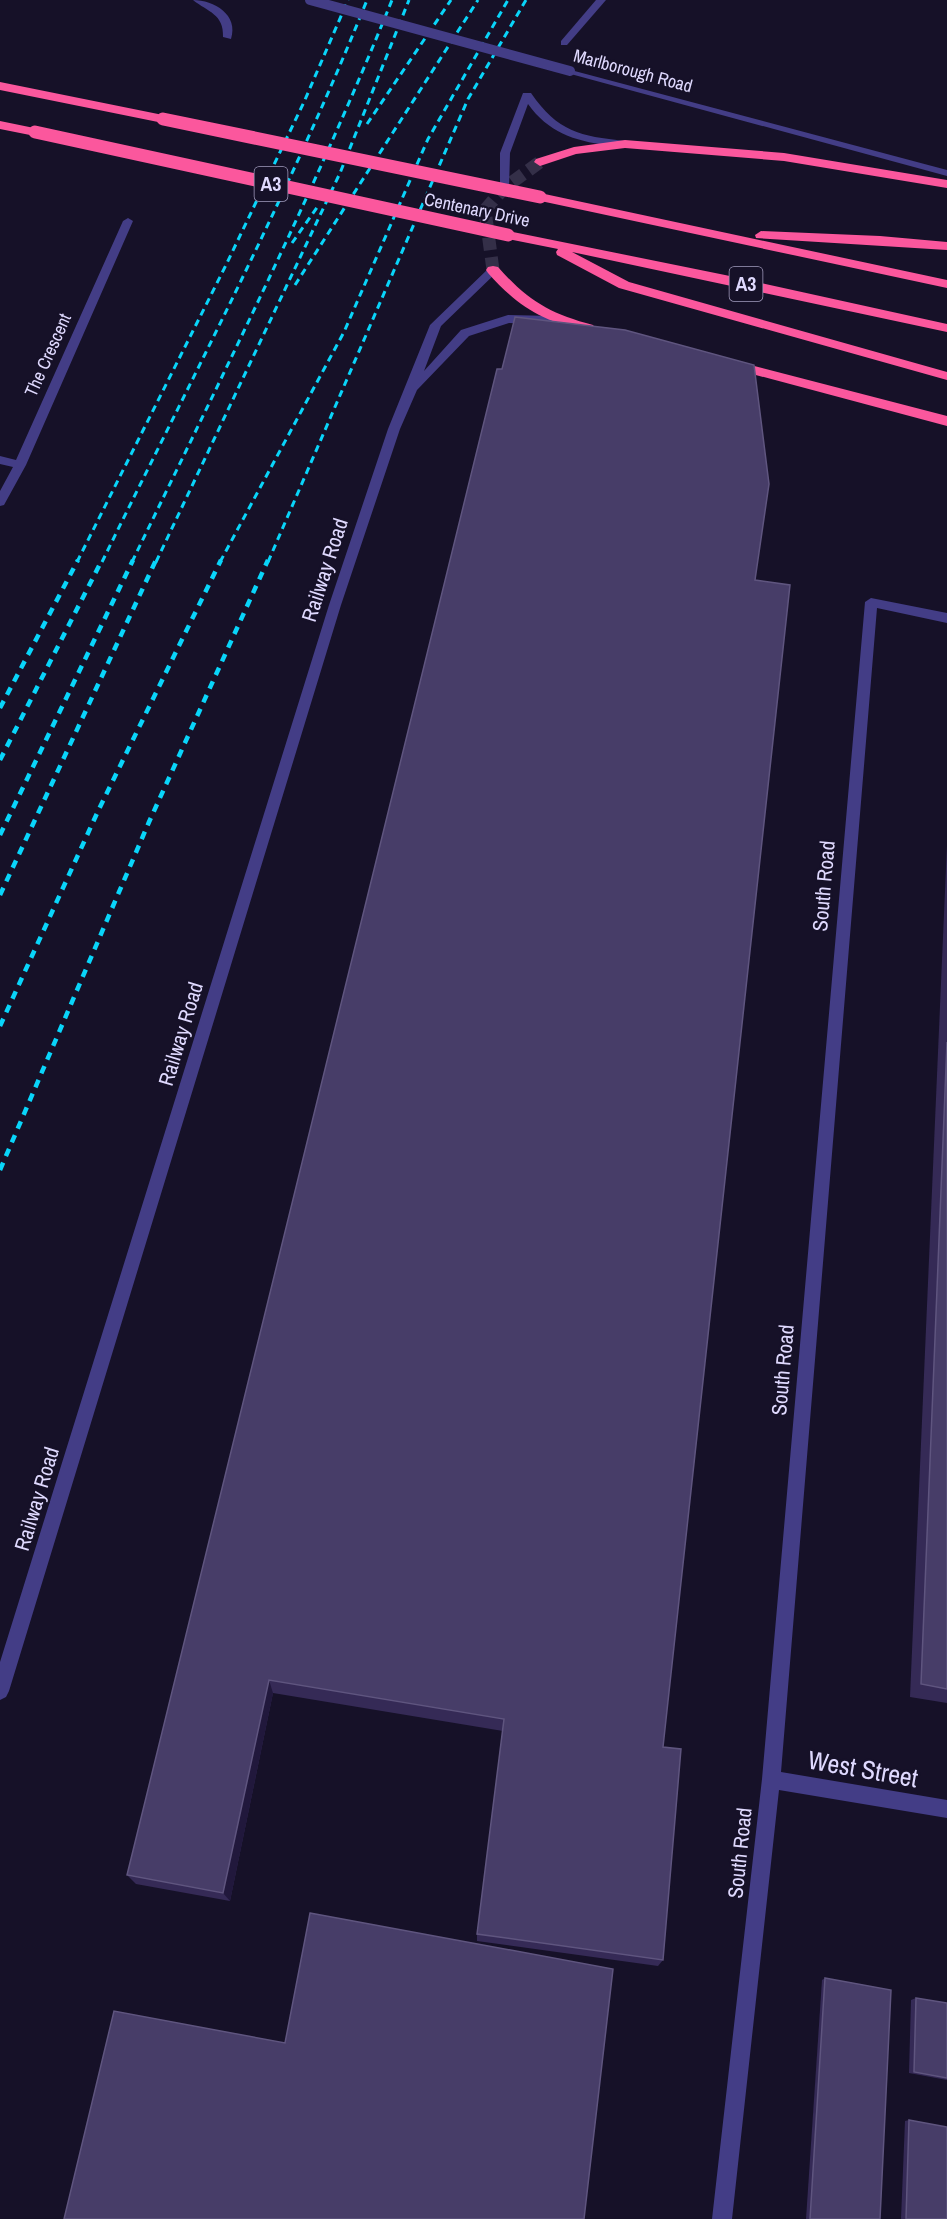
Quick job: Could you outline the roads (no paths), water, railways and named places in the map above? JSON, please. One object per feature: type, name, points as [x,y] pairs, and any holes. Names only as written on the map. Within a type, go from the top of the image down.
[{"type":"highway","name":"Centenary Drive","points":[[0,86],[947,284]]},
{"type":"highway","name":"Centenary Drive","points":[[0,125],[947,328]]},
{"type":"highway","points":[[540,162],[574,151],[625,144],[784,157],[947,184]]},
{"type":"highway","points":[[711,233],[880,240],[947,246]]},
{"type":"highway","points":[[545,243],[624,285],[947,376]]},
{"type":"highway","points":[[493,270],[516,297],[553,320],[598,331]]},
{"type":"highway","points":[[720,361],[947,421]]},
{"type":"street","points":[[198,0],[225,16],[229,26],[228,37]]},
{"type":"street","name":"Marlborough Road","points":[[310,0],[947,173]]},
{"type":"street","points":[[564,43],[601,0]]},
{"type":"street","points":[[504,188],[505,153],[527,95],[537,111],[557,130],[584,139],[625,144]]},
{"type":"street","name":"The Crescent","points":[[0,502],[20,465],[128,221]]},
{"type":"street","name":"Railway Road","points":[[0,1691],[335,605],[394,429],[436,326],[493,270]]},
{"type":"street","name":"Railway Road","points":[[410,394],[465,333],[508,319],[553,320]]},
{"type":"street","points":[[0,460],[20,465]]},
{"type":"street","name":"South Road","points":[[722,2219],[771,1779],[871,602],[947,618]]},
{"type":"street","name":"West Street","points":[[771,1779],[947,1809]]},
{"type":"tunnel","points":[[493,270],[485,210],[504,188],[540,162]]},
{"type":"railway","points":[[77,562],[226,265],[304,102],[348,0]]},
{"type":"railway","points":[[102,562],[273,213],[306,143],[367,0]]},
{"type":"railway","points":[[132,562],[300,213],[392,0]]},
{"type":"railway","points":[[156,562],[340,173],[409,0]]},
{"type":"railway","points":[[367,124],[451,0]]},
{"type":"railway","points":[[295,285],[478,0]]},
{"type":"railway","points":[[220,562],[344,332],[428,139],[508,0]]},
{"type":"railway","points":[[268,562],[468,99],[526,0]]},
{"type":"railway","points":[[292,243],[318,206]]},
{"type":"railway","points":[[0,708],[78,560]]},
{"type":"railway","points":[[0,760],[102,560]]},
{"type":"railway","points":[[0,835],[133,560]]},
{"type":"railway","points":[[0,895],[156,560]]},
{"type":"railway","points":[[0,1170],[149,822],[268,560]]},
{"type":"railway","points":[[0,1026],[99,809],[220,562]]}]
